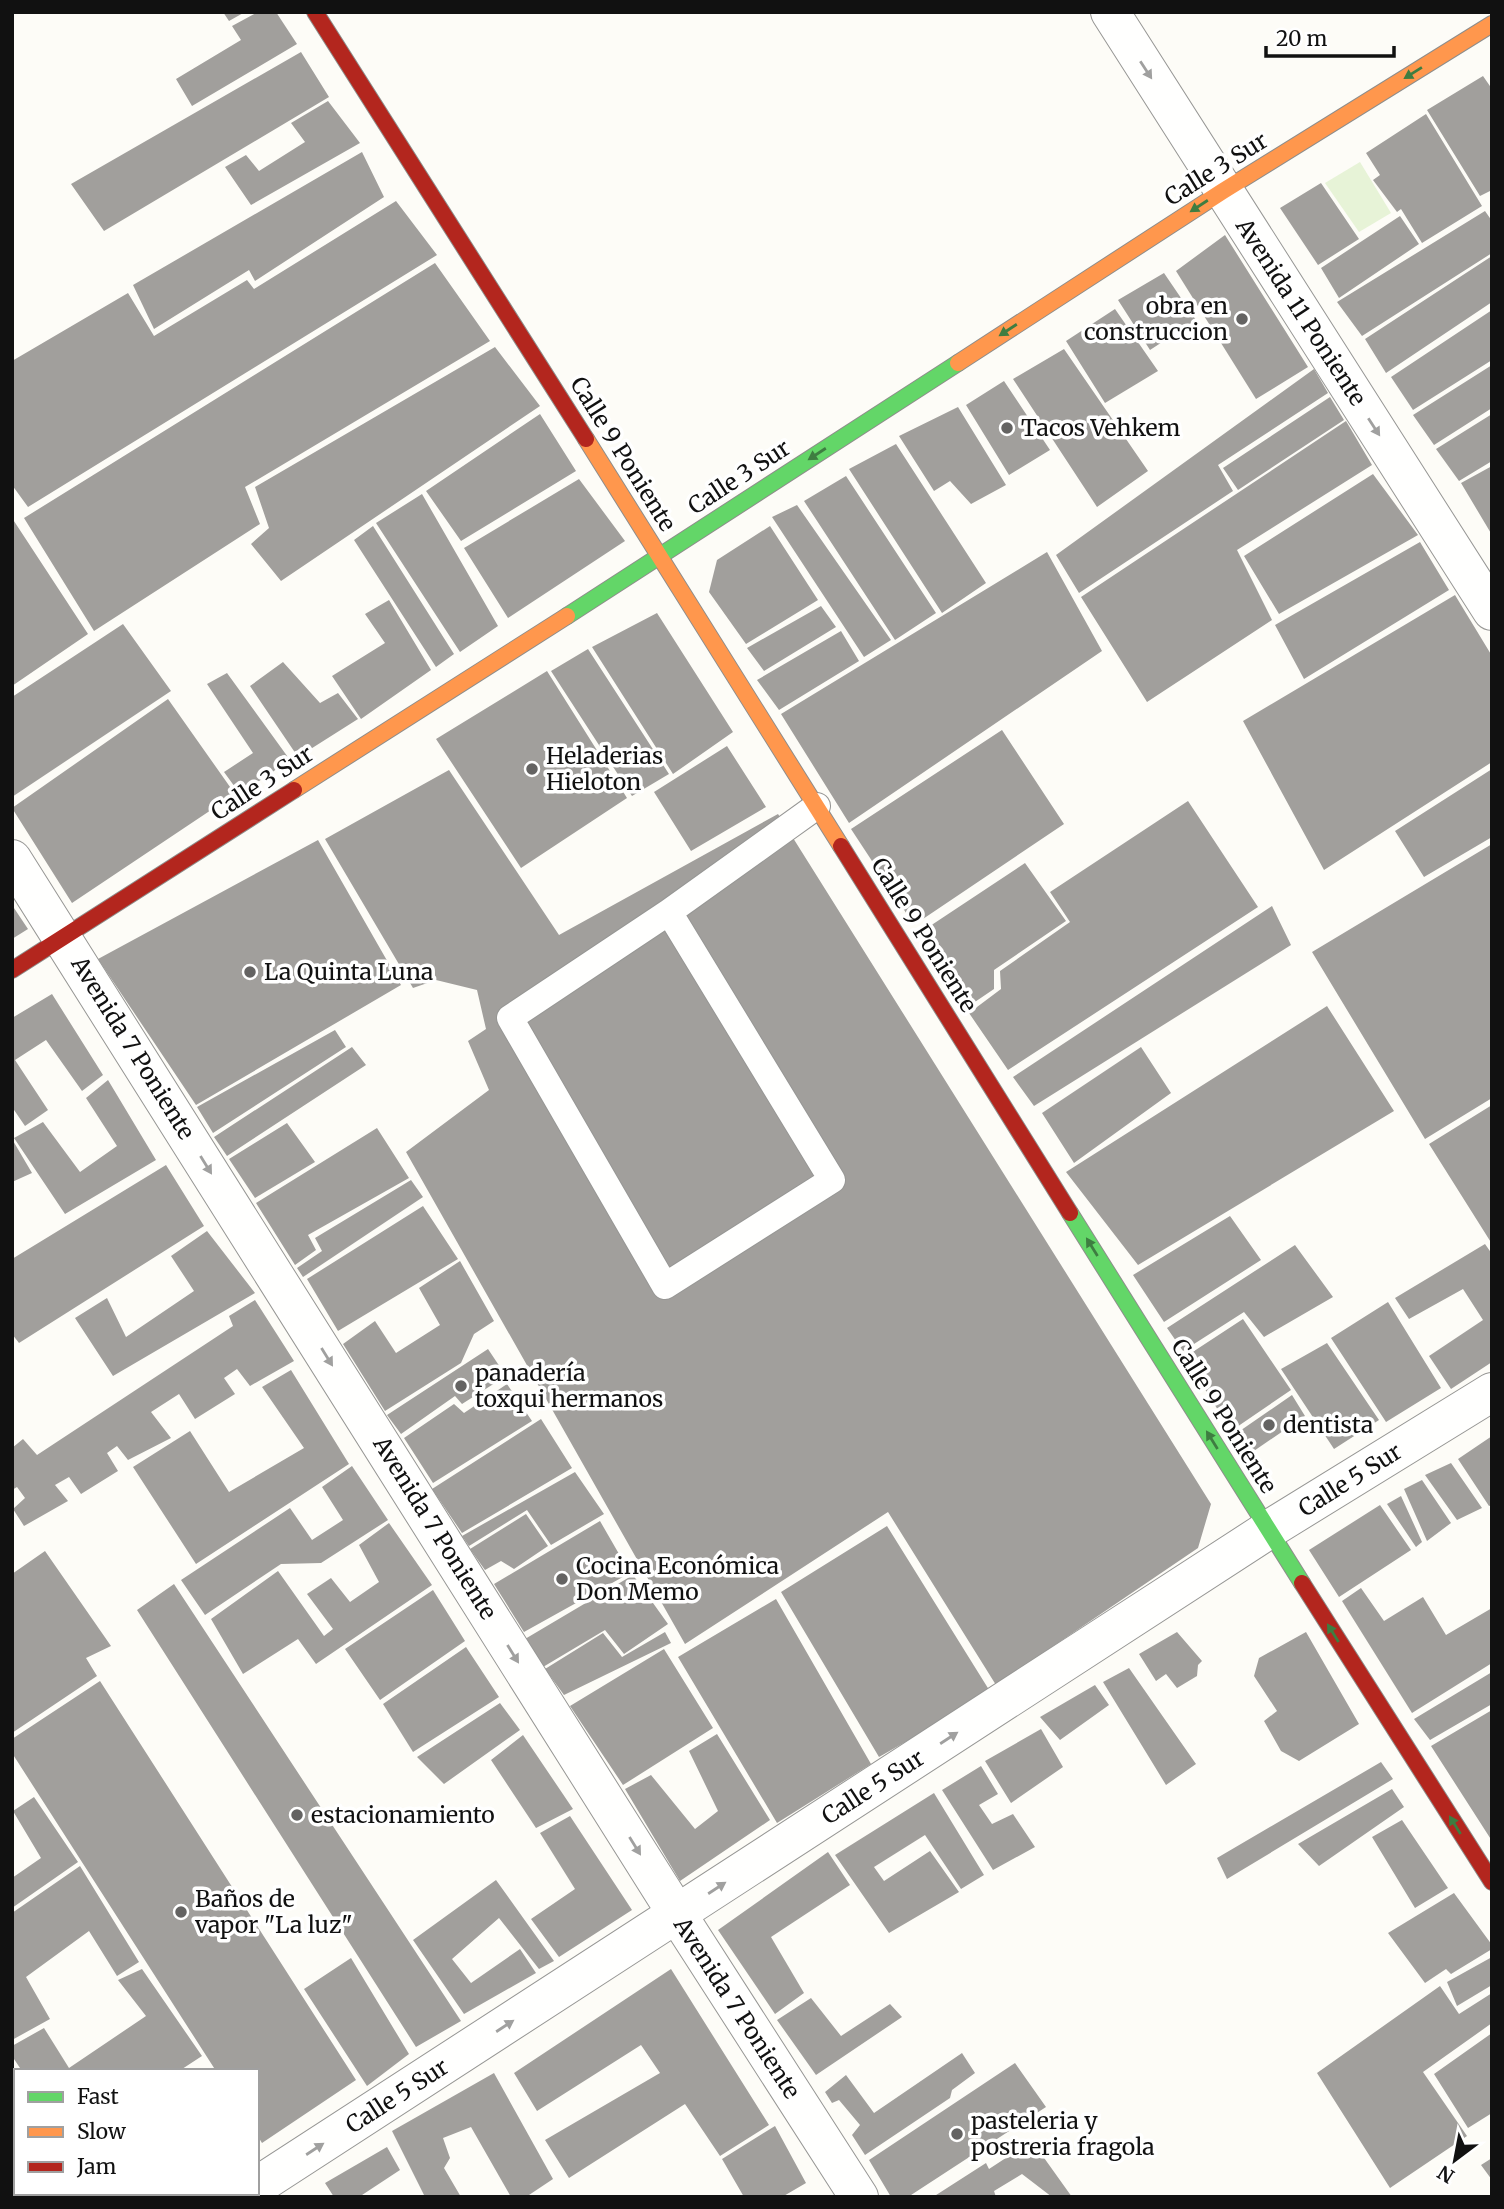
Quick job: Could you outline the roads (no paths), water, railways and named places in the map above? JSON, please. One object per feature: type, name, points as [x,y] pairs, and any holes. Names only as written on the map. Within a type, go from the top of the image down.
[{"type":"street","name":"Calle 9 Poniente","points":[[315,12],[660,556],[1268,1530],[1492,1882]]},
{"type":"street","name":"Avenida 11 Poniente","points":[[1110,12],[1492,611]]},
{"type":"street","name":"Calle 3 Sur","points":[[12,970],[660,556],[1223,191],[1492,24]]},
{"type":"street","name":"Avenida 7 Poniente","points":[[12,859],[677,1914],[859,2197]]},
{"type":"street","name":"Calle 5 Sur","points":[[259,2185],[1268,1530],[1492,1392]]},
{"type":"lane","points":[[669,912],[832,1180],[665,1286],[510,1018],[669,912],[817,806]]},
{"type":"place","name":"obra en construccion","points":[[1242,319]]},
{"type":"place","name":"Tacos Vehkem","points":[[1007,428]]},
{"type":"place","name":"Heladerias Hieloton","points":[[532,769]]},
{"type":"place","name":"La Quinta Luna","points":[[250,972]]},
{"type":"place","name":"panadería toxqui hermanos","points":[[461,1386]]},
{"type":"place","name":"dentista","points":[[1269,1425]]},
{"type":"place","name":"Cocina Económica Don Memo","points":[[562,1579]]},
{"type":"place","name":"estacionamiento","points":[[297,1815]]},
{"type":"place","name":"Baños de vapor \"La luz\"","points":[[181,1912]]},
{"type":"place","name":"pasteleria y postreria fragola","points":[[957,2134]]}]
